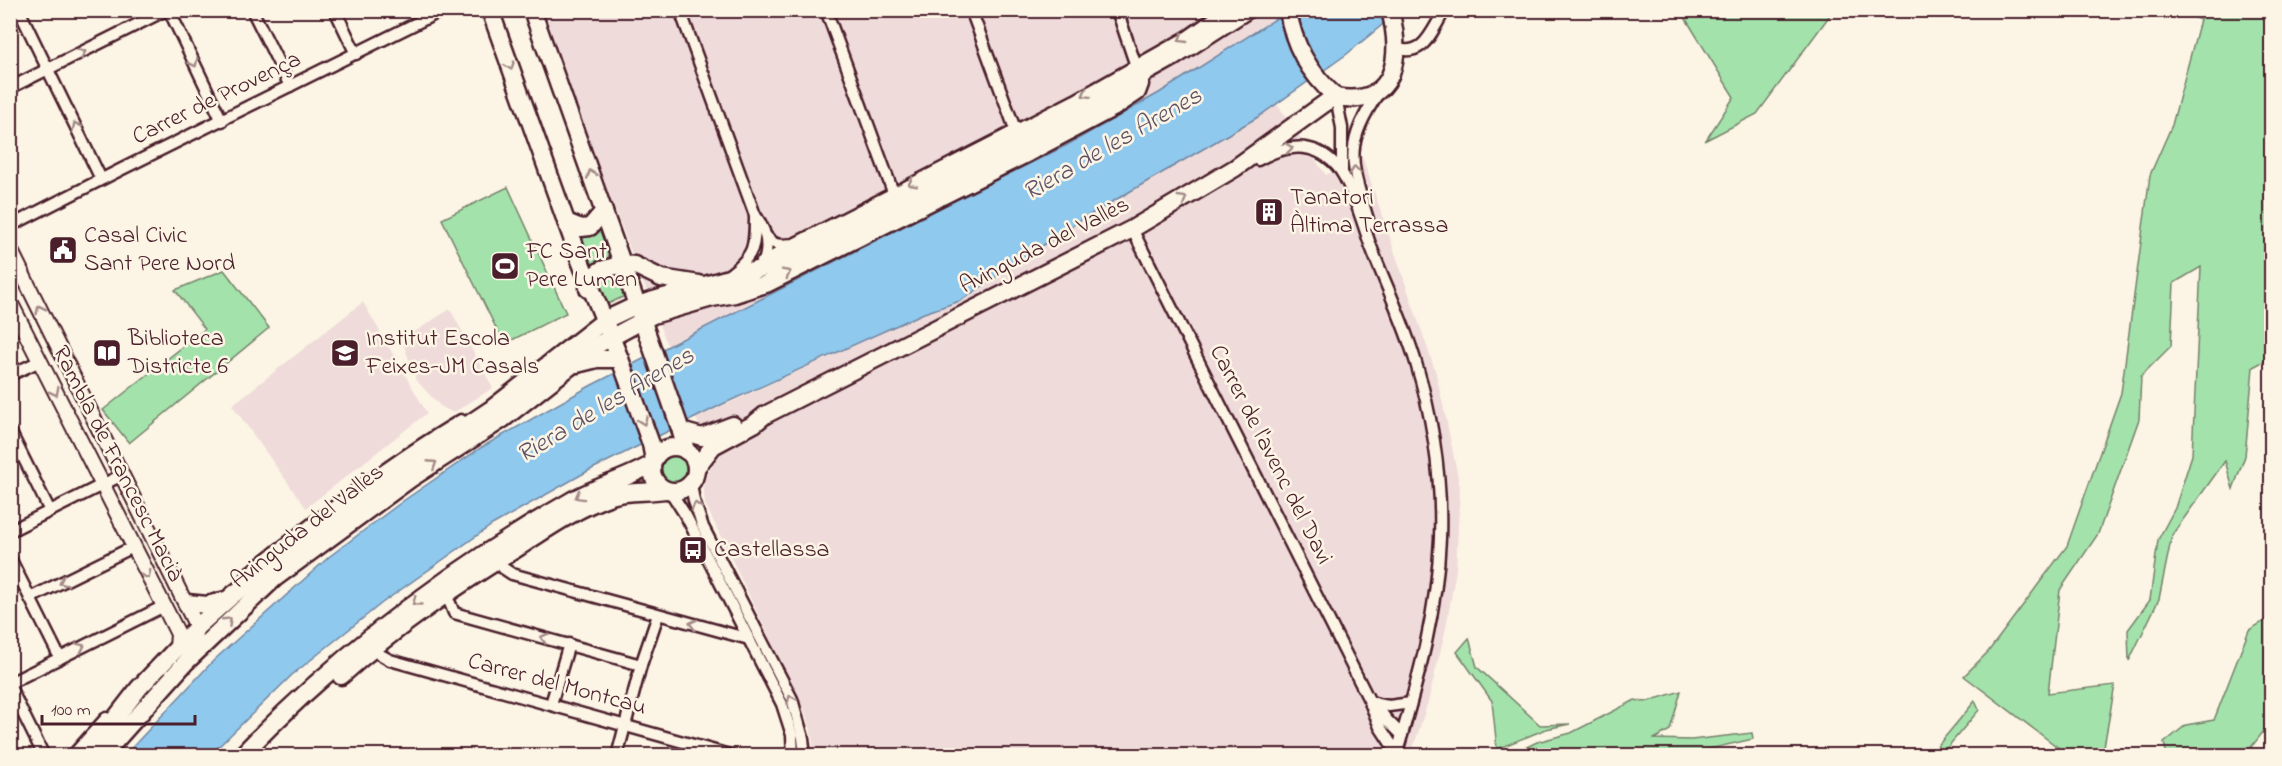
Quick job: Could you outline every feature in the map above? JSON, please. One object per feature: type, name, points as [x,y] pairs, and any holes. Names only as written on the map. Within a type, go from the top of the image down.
[{"type":"main road","name":"Avinguda del Vallès","points":[[490,10],[588,286],[589,318],[586,328],[576,342]]},
{"type":"main road","points":[[532,10],[615,242],[628,265],[640,312],[687,452]]},
{"type":"main road","name":"Avinguda del Vallès","points":[[640,312],[671,309],[757,267],[776,264],[1138,71],[1247,10]]},
{"type":"main road","points":[[1287,10],[1292,32],[1307,65],[1333,94],[1357,99],[1379,92],[1385,86],[1392,71],[1394,48],[1390,10]]},
{"type":"main road","name":"Avinguda del Vallès","points":[[102,756],[181,655],[197,627],[236,594],[400,470],[489,410],[576,342],[640,312],[713,288],[735,294],[766,284],[1089,120],[1137,92],[1140,84],[1138,71]]},
{"type":"main road","name":"Avinguda del Vallès","points":[[687,452],[702,437],[765,415],[1132,229],[1235,168],[1333,94]]},
{"type":"main road","points":[[566,222],[581,228],[590,227],[604,211]]},
{"type":"main road","points":[[668,490],[655,481],[652,456],[620,359],[588,286],[601,270],[628,265],[661,278],[713,288]]},
{"type":"main road","points":[[652,348],[656,329],[671,309]]},
{"type":"main road","name":"Avinguda del Vallès","points":[[86,756],[140,688],[308,553],[410,479],[503,419],[570,367],[608,328]]},
{"type":"main road","name":"Avinguda del Vallès","points":[[570,367],[597,359],[620,359]]},
{"type":"main road","name":"Avinguda del Vallès","points":[[693,476],[713,446],[754,424],[765,415]]},
{"type":"main road","points":[[680,430],[702,437]]},
{"type":"main road","points":[[241,756],[350,653],[452,575],[570,501],[592,489],[627,478],[652,456],[667,448],[673,447],[687,452],[693,458],[693,476],[682,490],[613,495],[574,513],[501,558],[306,707],[256,756]]},
{"type":"main road","points":[[377,653],[503,568],[604,505],[613,495]]},
{"type":"main road","name":"Avinguda del Vallès","points":[[187,603],[207,605],[236,594]]},
{"type":"street","points":[[19,10],[101,179]]},
{"type":"street","points":[[10,88],[167,10],[222,121]]},
{"type":"street","points":[[252,10],[290,86]]},
{"type":"street","points":[[335,10],[356,54]]},
{"type":"street","name":"Carrer de Provença","points":[[10,226],[443,10]]},
{"type":"street","points":[[680,10],[755,215],[772,244],[780,246],[794,244]]},
{"type":"street","points":[[826,10],[893,192]]},
{"type":"street","points":[[971,10],[1017,136]]},
{"type":"street","points":[[1117,10],[1138,71]]},
{"type":"street","name":"Avinguda del Vallès","points":[[1138,71],[1225,10]]},
{"type":"street","points":[[1394,48],[1410,51],[1420,47],[1445,10]]},
{"type":"street","points":[[1379,92],[1356,131],[1353,160],[1355,178],[1424,392],[1440,499],[1438,583],[1427,648],[1396,754]]},
{"type":"street","points":[[1333,94],[1342,128],[1342,173]]},
{"type":"street","name":"Avinguda del Vallès","points":[[1017,136],[1030,144],[1077,122],[1089,120]]},
{"type":"street","name":"Avinguda del Vallès","points":[[757,267],[794,244],[893,192],[1017,136]]},
{"type":"street","name":"Avinguda del Vallès","points":[[967,181],[976,173],[1013,153],[1016,150],[1017,136]]},
{"type":"street","points":[[1235,168],[1250,165],[1281,149],[1301,147],[1323,155],[1335,164],[1342,173],[1389,286]]},
{"type":"street","points":[[713,288],[747,261],[753,242],[755,215]]},
{"type":"street","name":"Carrer de l'avenc del Davi","points":[[1132,229],[1373,702],[1402,735]]},
{"type":"street","points":[[757,267],[767,249],[767,237]]},
{"type":"street","name":"Rambla de Francesc Macià","points":[[10,249],[197,627]]},
{"type":"street","name":"Rambla de Francesc Macià","points":[[10,302],[178,634],[181,655]]},
{"type":"street","points":[[10,375],[40,361]]},
{"type":"street","points":[[10,431],[50,511]]},
{"type":"street","points":[[10,531],[122,475]]},
{"type":"street","points":[[693,476],[703,527],[792,699],[803,738],[805,756]]},
{"type":"street","points":[[668,490],[686,516],[783,704],[792,735],[793,756]]},
{"type":"street","points":[[30,598],[133,547]]},
{"type":"street","points":[[10,558],[60,658]]},
{"type":"street","points":[[503,568],[512,574],[749,639]]},
{"type":"street","points":[[450,603],[454,614],[641,665]]},
{"type":"street","points":[[44,756],[10,685],[164,606]]},
{"type":"street","points":[[617,756],[641,665],[658,615]]},
{"type":"street","points":[[552,704],[569,644]]},
{"type":"street","name":"Carrer del Montcau","points":[[377,653],[390,660],[733,756]]},
{"type":"street","name":"Avinguda del Vallès","points":[[72,756],[109,715],[140,688]]},
{"type":"street","points":[[1373,702],[1389,706],[1411,703]]},
{"type":"street","name":"Carrer de l'avenc del Davi","points":[[1373,702],[1380,727],[1396,754]]},
{"type":"shaded area","points":[[1273,10],[1277,19],[1159,93],[1067,145],[668,347],[538,11]]},
{"type":"shaded area","points":[[1277,104],[1326,175],[1362,156],[1436,373],[1447,423],[1460,487],[1456,570],[1446,628],[1428,702],[1411,755],[815,755],[804,710],[705,504],[703,483],[713,463],[696,418],[924,313],[960,301],[1081,220]]},
{"type":"shaded area","name":"Institut Escola Feixes-JM Casals","points":[[363,302],[427,413],[306,508],[232,405]]},
{"type":"shaded area","points":[[450,309],[493,388],[453,413],[440,406],[416,380],[402,340]]},
{"type":"green space","points":[[1681,11],[1833,11],[1757,114],[1706,140],[1734,97]]},
{"type":"green space","points":[[2179,11],[2271,11],[2271,360],[2268,359],[2253,367],[2245,456],[2233,489],[2225,461],[2172,535],[2159,599],[2129,661],[2128,630],[2150,600],[2158,540],[2175,508],[2192,455],[2201,267],[2174,283],[2171,346],[2141,376],[2139,419],[2098,534],[2060,590],[2048,693],[2115,685],[2103,752],[2106,755],[2057,755],[2060,749],[1964,676],[1988,652],[2067,546],[2121,393],[2150,175],[2172,125],[2200,20]]},
{"type":"green space","name":"FC Sant Pere Lumen","points":[[508,187],[566,313],[504,344],[442,219]]},
{"type":"green space","points":[[603,223],[615,259],[591,267],[577,231]]},
{"type":"green space","points":[[224,270],[269,328],[129,443],[103,410],[205,329],[175,290]]},
{"type":"green space","points":[[617,274],[627,295],[606,305],[599,289],[600,279]]},
{"type":"green space","points":[[674,453],[685,458],[690,469],[685,480],[674,485],[663,480],[658,469],[663,458]]},
{"type":"green space","points":[[2271,617],[2271,728],[2267,727],[2245,755],[2167,755],[2164,743],[2186,725],[2214,720],[2249,630]]},
{"type":"green space","points":[[1469,638],[1477,667],[1540,725],[1570,724],[1546,729],[1497,749],[1492,701],[1457,652]]},
{"type":"green space","points":[[1681,691],[1670,730],[1654,739],[1691,740],[1752,733],[1753,739],[1683,755],[1510,755],[1537,742],[1571,733],[1635,700],[1645,702]]},
{"type":"green space","points":[[1975,701],[1979,710],[1941,755],[1930,755]]},
{"type":"water","name":"Riera de les Arenes","points":[[1288,11],[1399,11],[1347,54],[1258,117],[1081,220],[960,301],[924,313],[723,404],[588,471],[492,525],[382,603],[292,675],[210,755],[124,756],[214,660],[330,556],[403,501],[482,447],[590,386],[1067,145],[1159,93]]},
{"type":"place","name":"Tanatori Àltima Terrassa","points":[[1269,212]]},
{"type":"place","name":"Casal Civic Sant Pere Nord","points":[[63,250]]},
{"type":"place","name":"FC Sant Pere Lumen","points":[[505,266]]},
{"type":"place","name":"Biblioteca Districte 6","points":[[107,353]]},
{"type":"place","name":"Institut Escola Feixes-JM Casals","points":[[345,353]]},
{"type":"place","name":"Castellassa","points":[[693,550]]}]
